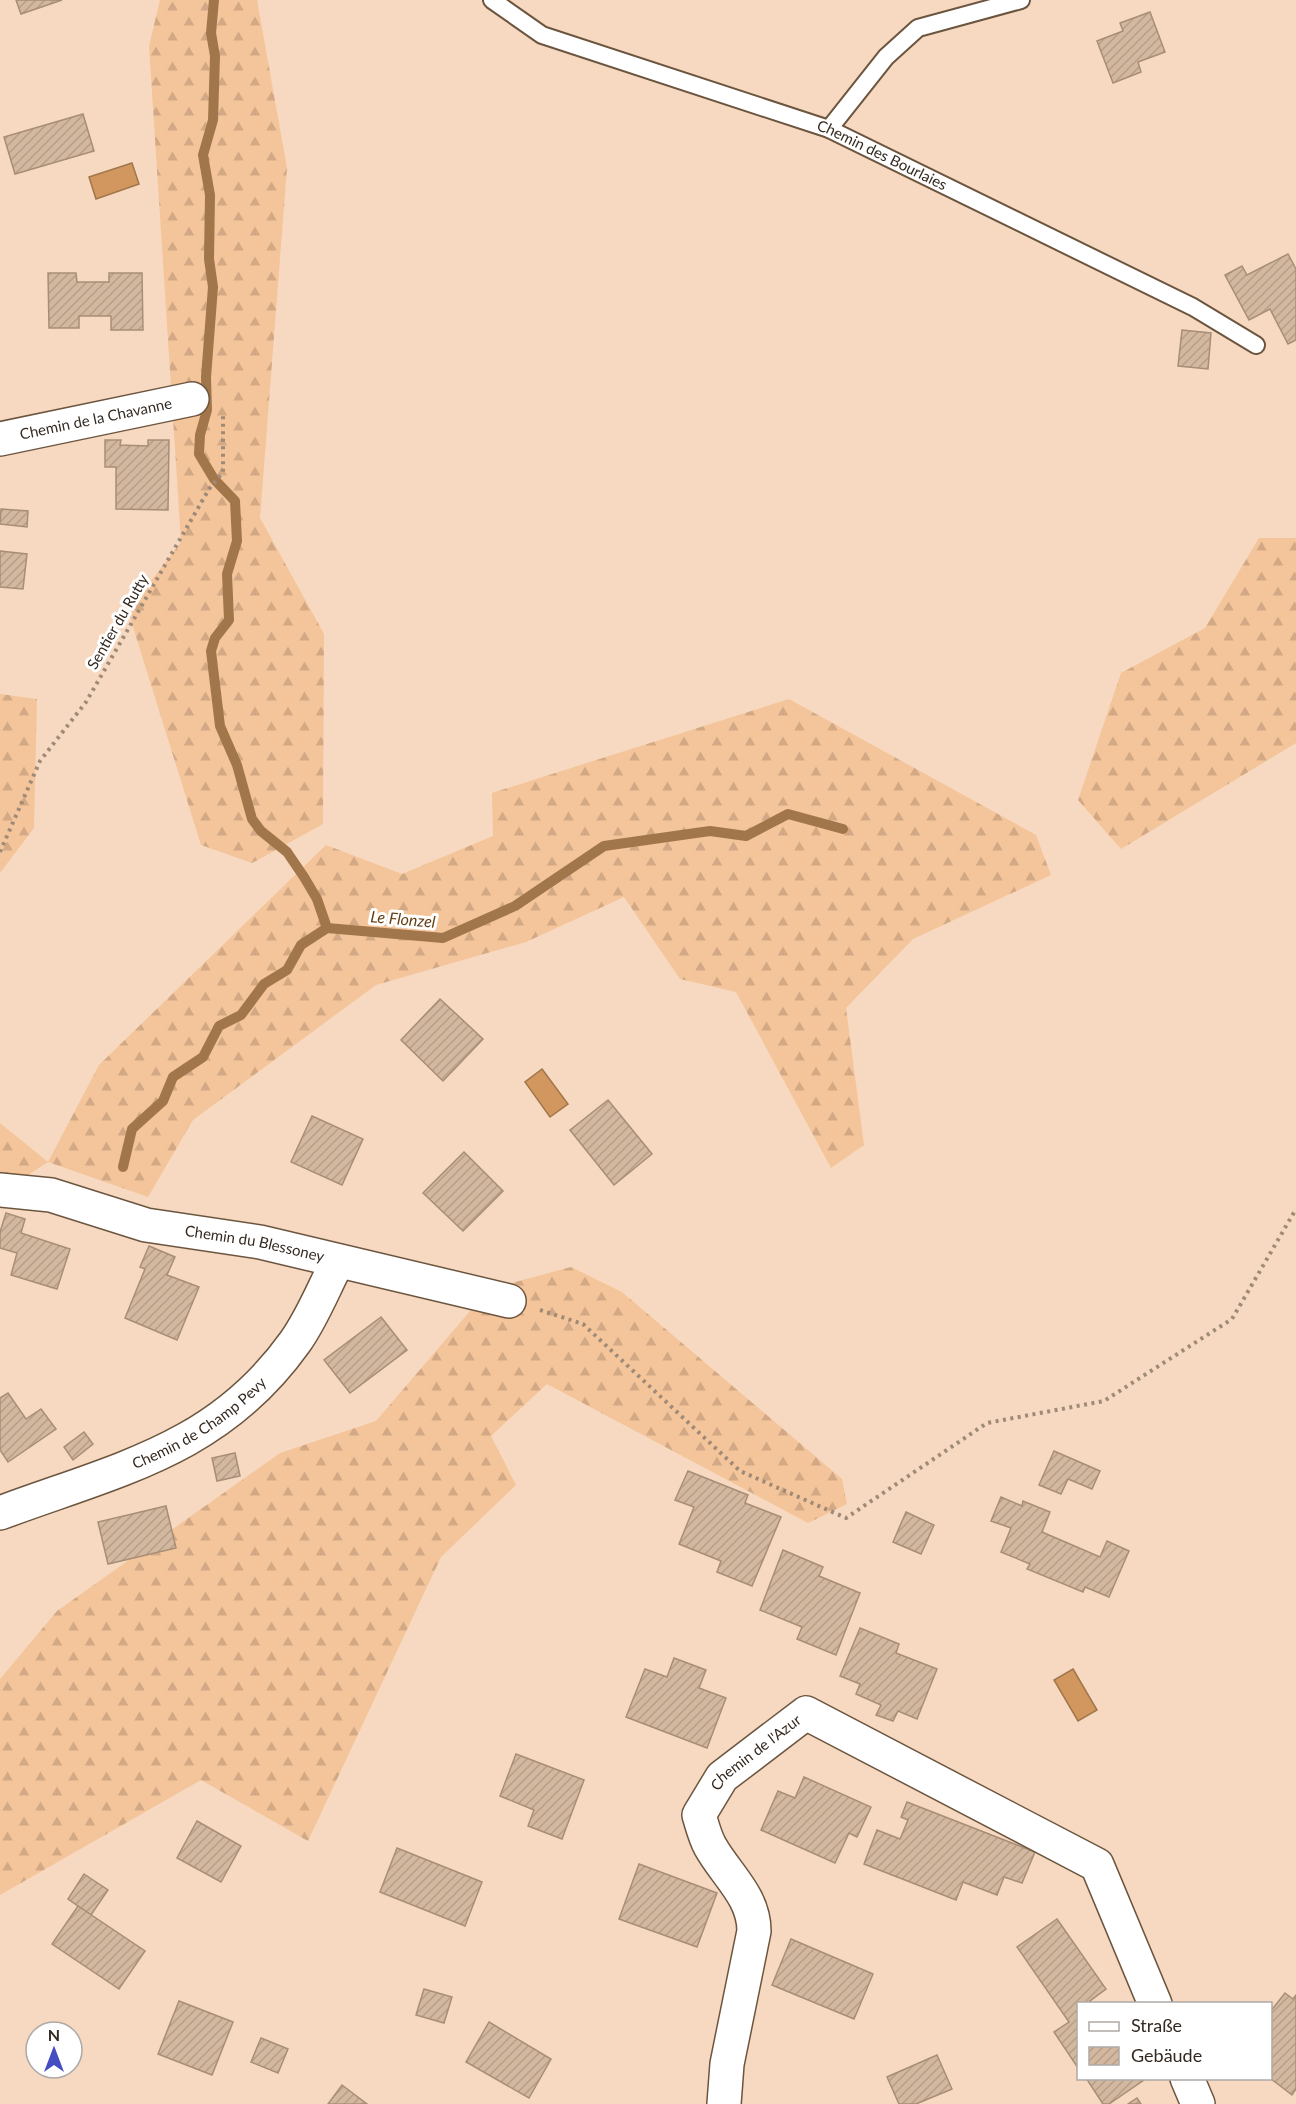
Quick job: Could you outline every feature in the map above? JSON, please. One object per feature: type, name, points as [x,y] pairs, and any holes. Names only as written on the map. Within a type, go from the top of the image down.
[{"type":"street","name":"Chemin de la Chavanne","points":[[0,439],[208,403]]},
{"type":"street","name":"Chemin du Blessoney","points":[[0,1190],[51,1195],[146,1225],[260,1242],[509,1301]]},
{"type":"street","name":"Chemin de Champ Pevy","points":[[0,1513],[183,1444],[219,1421],[247,1400],[275,1369],[297,1339],[338,1261]]},
{"type":"street","name":"Chemin de l'Azur","points":[[724,2104],[727,2064],[754,1931],[754,1915],[745,1894],[730,1878],[708,1844],[699,1815],[722,1777],[806,1713],[1097,1865],[1154,2002]]},
{"type":"street","points":[[1187,2080],[1198,2104]]},
{"type":"lane","name":"Chemin des Bourlaies","points":[[492,0],[542,35],[829,129],[1193,307],[1256,345]]},
{"type":"lane","points":[[829,129],[886,57],[918,28],[1021,0]]},
{"type":"path","name":"Sentier du Rutty","points":[[0,852],[2,842],[40,761],[86,702],[209,489],[223,472],[208,403]]},
{"type":"path","points":[[509,1301],[583,1324],[740,1471],[846,1518],[987,1423],[1104,1401],[1232,1319],[1296,1209]]},
{"type":"green space","points":[[160,0],[257,0],[287,168],[260,518],[324,634],[323,824],[252,863],[201,845],[128,611],[181,542],[149,46]]},
{"type":"green space","points":[[1259,538],[1296,538],[1296,743],[1121,849],[1078,800],[1121,673],[1205,628]]},
{"type":"green space","points":[[0,694],[37,699],[34,828],[0,873]]},
{"type":"green space","points":[[789,699],[1036,835],[1051,875],[913,939],[846,1008],[864,1145],[831,1168],[736,992],[680,979],[624,897],[526,942],[376,985],[193,1120],[148,1197],[48,1162],[99,1065],[326,845],[402,874],[493,836],[492,793]]},
{"type":"green space","points":[[0,1123],[48,1162],[0,1193]]},
{"type":"green space","points":[[571,1267],[622,1292],[842,1479],[847,1504],[808,1523],[547,1384],[491,1436],[516,1485],[441,1557],[308,1841],[201,1780],[0,1895],[0,1679],[57,1611],[280,1453],[376,1421],[489,1289]]},
{"type":"shaded area","points":[[132,163],[139,184],[96,199],[89,177]]},
{"type":"shaded area","points":[[542,1069],[568,1104],[550,1117],[525,1082]]},
{"type":"shaded area","points":[[1073,1669],[1097,1710],[1078,1721],[1054,1680]]},
{"type":"building","points":[[16,0],[62,0],[21,14]]},
{"type":"building","points":[[1150,12],[1165,52],[1138,62],[1141,72],[1113,83],[1097,41],[1123,31],[1120,23]]},
{"type":"building","points":[[83,114],[94,151],[15,174],[4,137]]},
{"type":"building","points":[[1288,254],[1296,269],[1296,340],[1288,344],[1270,309],[1249,320],[1225,275],[1242,266],[1247,275]]},
{"type":"building","points":[[48,273],[76,273],[77,282],[109,282],[109,273],[142,273],[143,330],[111,330],[111,316],[79,316],[79,328],[49,328]]},
{"type":"building","points":[[1182,330],[1211,333],[1208,369],[1178,366]]},
{"type":"building","points":[[105,440],[121,440],[120,445],[148,446],[148,440],[169,440],[168,510],[116,509],[116,467],[105,467]]},
{"type":"building","points":[[1,509],[28,511],[27,527],[0,524]]},
{"type":"building","points":[[0,551],[27,554],[23,589],[0,587]]},
{"type":"building","points":[[440,999],[483,1039],[443,1081],[401,1040]]},
{"type":"building","points":[[608,1100],[652,1154],[614,1185],[570,1130]]},
{"type":"building","points":[[312,1116],[363,1139],[342,1185],[291,1162]]},
{"type":"building","points":[[464,1152],[503,1191],[463,1231],[423,1193]]},
{"type":"building","points":[[6,1213],[25,1219],[21,1233],[70,1249],[57,1289],[11,1275],[17,1253],[0,1248],[0,1232]]},
{"type":"building","points":[[149,1246],[175,1257],[167,1275],[199,1287],[177,1340],[125,1318],[145,1269],[140,1267]]},
{"type":"building","points":[[381,1317],[407,1350],[350,1393],[324,1360]]},
{"type":"building","points":[[8,1393],[26,1419],[41,1409],[56,1429],[8,1462],[0,1450],[0,1398]]},
{"type":"building","points":[[84,1432],[93,1444],[73,1460],[64,1447]]},
{"type":"building","points":[[1054,1451],[1100,1471],[1092,1489],[1068,1479],[1061,1494],[1039,1485]]},
{"type":"building","points":[[235,1453],[240,1476],[217,1481],[212,1458]]},
{"type":"building","points":[[688,1471],[748,1495],[745,1503],[781,1517],[752,1586],[717,1572],[721,1561],[679,1544],[694,1507],[675,1500]]},
{"type":"building","points":[[1001,1497],[1022,1506],[1023,1501],[1050,1512],[1042,1532],[1100,1557],[1107,1541],[1129,1551],[1109,1597],[1085,1587],[1083,1592],[1027,1569],[1030,1564],[1001,1552],[1011,1528],[991,1521]]},
{"type":"building","points":[[166,1506],[176,1548],[108,1564],[98,1522]]},
{"type":"building","points":[[906,1512],[934,1525],[921,1554],[893,1542]]},
{"type":"building","points":[[783,1550],[823,1567],[819,1576],[860,1593],[836,1655],[797,1639],[802,1627],[760,1610]]},
{"type":"building","points":[[860,1628],[899,1644],[896,1653],[937,1669],[917,1719],[898,1711],[893,1721],[876,1715],[881,1705],[856,1694],[860,1684],[840,1676]]},
{"type":"building","points":[[674,1658],[706,1670],[699,1688],[726,1698],[707,1748],[626,1717],[645,1669],[667,1677]]},
{"type":"building","points":[[516,1754],[584,1780],[562,1839],[528,1826],[534,1810],[500,1796]]},
{"type":"building","points":[[804,1777],[871,1807],[857,1837],[849,1833],[835,1863],[761,1830],[778,1791],[795,1798]]},
{"type":"building","points":[[907,1802],[1035,1852],[1022,1883],[1004,1877],[997,1895],[963,1882],[956,1900],[864,1864],[877,1830],[900,1839],[908,1820],[901,1817]]},
{"type":"building","points":[[197,1821],[241,1846],[221,1882],[177,1858]]},
{"type":"building","points":[[397,1848],[482,1882],[465,1926],[380,1892]]},
{"type":"building","points":[[639,1864],[717,1893],[697,1947],[619,1919]]},
{"type":"building","points":[[84,1874],[108,1890],[91,1915],[68,1899]]},
{"type":"building","points":[[78,1906],[145,1951],[119,1989],[52,1944]]},
{"type":"building","points":[[1057,1919],[1106,1989],[1091,2002],[1077,2002],[1077,2066],[1054,2032],[1069,2022],[1017,1947]]},
{"type":"building","points":[[791,1939],[873,1974],[854,2019],[772,1985]]},
{"type":"building","points":[[424,1989],[452,1997],[444,2023],[416,2015]]},
{"type":"building","points":[[1285,1993],[1293,1999],[1296,1995],[1296,2089],[1292,2095],[1272,2080],[1272,2009]]},
{"type":"building","points":[[179,2001],[233,2022],[212,2075],[158,2054]]},
{"type":"building","points":[[489,2022],[551,2059],[529,2098],[466,2062]]},
{"type":"building","points":[[261,2038],[288,2049],[278,2073],[251,2062]]},
{"type":"building","points":[[937,2055],[952,2089],[916,2104],[899,2104],[887,2077]]},
{"type":"building","points":[[1087,2080],[1144,2080],[1109,2104],[1103,2104]]},
{"type":"building","points":[[342,2085],[367,2104],[328,2104]]},
{"type":"building","points":[[1137,2098],[1141,2104],[1128,2104]]},
{"type":"waterway","points":[[214,0],[211,33],[215,56],[213,120],[203,155],[210,195],[209,259],[213,287],[206,377],[207,410],[200,435],[199,454],[214,479],[235,501],[237,541],[227,574],[229,620],[215,638],[211,651],[220,726],[237,765],[252,819],[261,831],[287,852],[317,899],[327,928]]},
{"type":"waterway","name":"Le Flonzel","points":[[123,1167],[132,1129],[163,1101],[173,1077],[203,1057],[219,1026],[241,1015],[264,984],[287,970],[301,945],[327,928],[443,938],[515,906],[604,846],[710,831],[746,836],[788,814],[843,829]]}]
